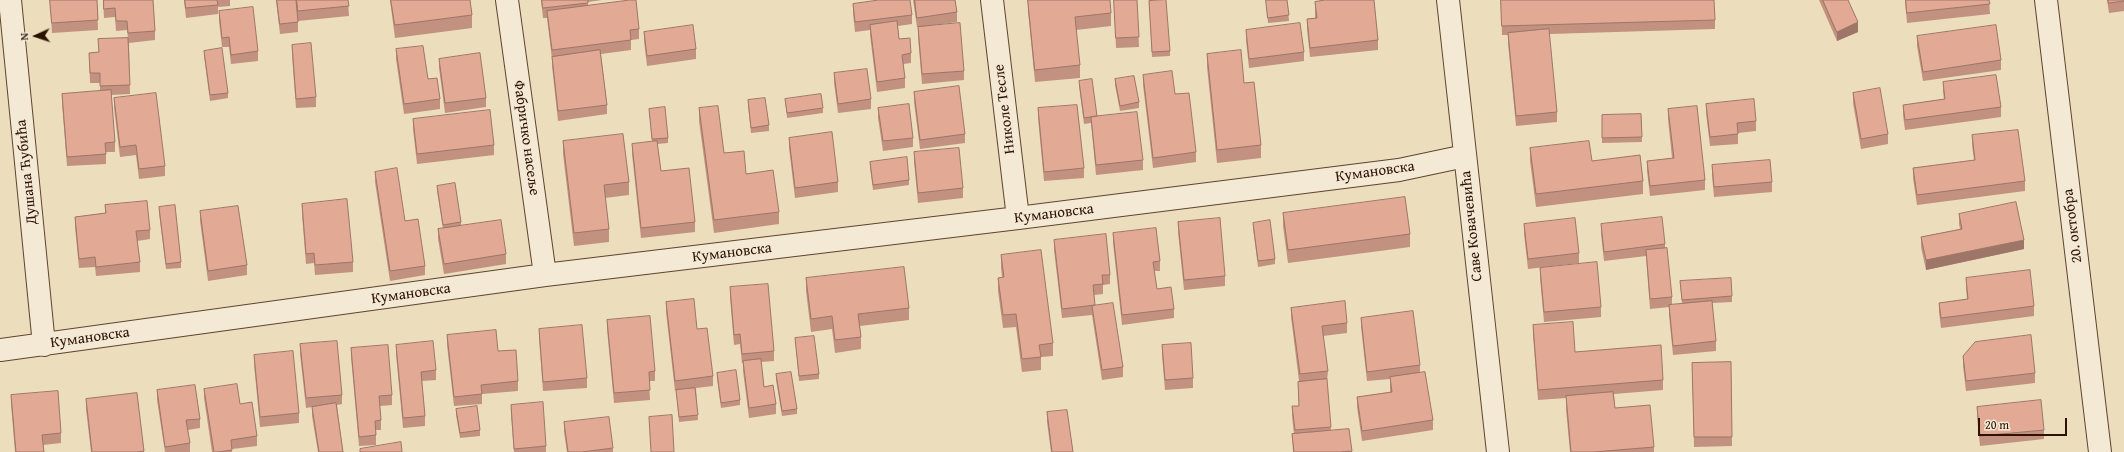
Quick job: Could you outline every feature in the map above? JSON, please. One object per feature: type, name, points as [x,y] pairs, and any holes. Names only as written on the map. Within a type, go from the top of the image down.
[{"type":"street","name":"Душана Ћубића","points":[[10,0],[44,345]]},
{"type":"street","name":"Фабричко насеље","points":[[507,0],[545,275]]},
{"type":"street","name":"Николе Тесле","points":[[992,0],[1018,218]]},
{"type":"street","name":"Саве Ковачевића","points":[[1448,0],[1498,452]]},
{"type":"street","name":"20. октобра","points":[[2046,0],[2100,452]]},
{"type":"street","name":"Кумановска","points":[[0,350],[545,275],[1399,170],[1465,156]]},
{"type":"building","points":[[50,0],[97,0],[98,20],[52,23]]},
{"type":"building","points":[[104,0],[153,0],[155,31],[128,33],[127,21],[116,21],[115,8],[104,9]]},
{"type":"building","points":[[185,0],[217,0],[218,5],[186,8]]},
{"type":"building","points":[[277,0],[296,0],[298,22],[280,24]]},
{"type":"building","points":[[297,0],[348,0],[349,6],[298,11]]},
{"type":"building","points":[[391,0],[470,0],[472,15],[395,25]]},
{"type":"building","points":[[542,0],[588,0],[588,3],[543,8]]},
{"type":"building","points":[[636,0],[639,29],[630,30],[631,40],[552,50],[547,11]]},
{"type":"building","points":[[879,0],[910,0],[912,15],[855,22],[853,4]]},
{"type":"building","points":[[915,0],[955,0],[957,12],[917,18]]},
{"type":"building","points":[[1028,0],[1110,0],[1111,13],[1075,17],[1080,65],[1035,70]]},
{"type":"building","points":[[1114,0],[1137,0],[1139,37],[1116,38]]},
{"type":"building","points":[[1166,0],[1170,51],[1152,52],[1149,1]]},
{"type":"building","points":[[1266,0],[1287,0],[1289,15],[1268,18]]},
{"type":"building","points":[[1325,0],[1374,0],[1378,40],[1310,48],[1307,19],[1317,18],[1315,2]]},
{"type":"building","points":[[1501,0],[1714,0],[1715,20],[1502,26]]},
{"type":"building","points":[[1823,0],[1848,0],[1858,22],[1837,32]]},
{"type":"building","points":[[1906,0],[1989,0],[1990,4],[1907,13]]},
{"type":"building","points":[[2108,0],[2124,0],[2124,1],[2109,3]]},
{"type":"building","points":[[253,7],[258,51],[231,55],[229,37],[222,38],[219,11]]},
{"type":"building","points":[[897,21],[899,39],[910,38],[911,53],[902,55],[905,78],[877,82],[870,25]]},
{"type":"building","points":[[960,23],[964,71],[922,74],[918,27]]},
{"type":"building","points":[[1300,23],[1304,52],[1249,59],[1246,30]]},
{"type":"building","points":[[693,25],[696,49],[647,56],[644,32]]},
{"type":"building","points":[[1996,25],[2001,60],[1923,72],[1917,36]]},
{"type":"building","points":[[1549,29],[1557,112],[1516,116],[1508,33]]},
{"type":"building","points":[[128,38],[130,85],[100,86],[100,73],[90,73],[89,53],[99,52],[98,39]]},
{"type":"building","points":[[311,43],[316,97],[296,99],[292,45]]},
{"type":"building","points":[[423,46],[428,79],[437,78],[440,99],[404,104],[396,49]]},
{"type":"building","points":[[222,48],[228,93],[210,95],[204,51]]},
{"type":"building","points":[[600,50],[607,105],[558,111],[552,57]]},
{"type":"building","points":[[1241,50],[1244,83],[1254,82],[1261,145],[1217,150],[1207,54]]},
{"type":"building","points":[[480,53],[486,98],[445,103],[439,59]]},
{"type":"building","points":[[867,69],[871,99],[838,104],[834,73]]},
{"type":"building","points":[[1172,71],[1175,94],[1189,93],[1196,152],[1153,158],[1143,75]]},
{"type":"building","points":[[1996,75],[2001,107],[1905,120],[1903,105],[1945,99],[1943,82]]},
{"type":"building","points":[[1134,76],[1139,102],[1120,106],[1115,79]]},
{"type":"building","points":[[1092,79],[1097,116],[1084,118],[1079,81]]},
{"type":"building","points":[[959,86],[965,134],[920,140],[914,92]]},
{"type":"building","points":[[1880,88],[1888,134],[1861,139],[1853,93]]},
{"type":"building","points":[[111,90],[115,142],[105,143],[106,154],[67,157],[62,94]]},
{"type":"building","points":[[156,93],[165,166],[139,169],[136,145],[120,147],[114,98]]},
{"type":"building","points":[[821,94],[823,108],[787,113],[785,99]]},
{"type":"building","points":[[765,98],[769,125],[751,128],[748,100]]},
{"type":"building","points":[[1754,99],[1756,121],[1737,123],[1738,134],[1710,137],[1706,104]]},
{"type":"building","points":[[909,104],[913,138],[883,141],[878,108]]},
{"type":"building","points":[[1077,105],[1084,168],[1044,172],[1038,108]]},
{"type":"building","points":[[718,106],[724,153],[744,151],[746,174],[773,170],[779,212],[714,220],[699,108]]},
{"type":"building","points":[[1697,106],[1705,180],[1650,186],[1647,161],[1674,158],[1668,109]]},
{"type":"building","points":[[665,107],[668,138],[652,139],[649,109]]},
{"type":"building","points":[[490,110],[494,145],[417,154],[413,119]]},
{"type":"building","points":[[1137,112],[1143,160],[1096,165],[1091,117]]},
{"type":"building","points":[[1641,114],[1642,137],[1602,138],[1602,115]]},
{"type":"building","points":[[2018,130],[2025,181],[1917,195],[1913,168],[1975,160],[1972,135]]},
{"type":"building","points":[[832,132],[838,182],[795,188],[789,138]]},
{"type":"building","points":[[623,134],[629,182],[604,185],[609,229],[574,233],[563,141]]},
{"type":"building","points":[[657,141],[661,171],[689,168],[695,222],[641,228],[632,144]]},
{"type":"building","points":[[1589,141],[1592,161],[1640,155],[1643,181],[1536,194],[1530,148]]},
{"type":"building","points":[[959,148],[963,188],[918,193],[914,152]]},
{"type":"building","points":[[907,157],[909,180],[873,185],[870,162]]},
{"type":"building","points":[[1770,160],[1772,182],[1714,187],[1712,165]]},
{"type":"building","points":[[397,168],[405,221],[418,219],[425,266],[390,271],[375,172]]},
{"type":"building","points":[[455,183],[461,222],[443,225],[437,186]]},
{"type":"building","points":[[1405,197],[1410,234],[1288,250],[1283,213]]},
{"type":"building","points":[[347,199],[353,262],[315,265],[314,253],[306,254],[302,204]]},
{"type":"building","points":[[147,201],[150,230],[136,231],[140,262],[96,267],[95,257],[79,259],[75,217],[106,213],[105,205]]},
{"type":"building","points":[[2016,202],[2024,240],[1926,260],[1921,237],[1962,229],[1959,214]]},
{"type":"building","points":[[175,205],[181,262],[166,264],[159,207]]},
{"type":"building","points":[[238,206],[247,265],[208,271],[200,211]]},
{"type":"building","points":[[1662,217],[1665,244],[1604,252],[1601,224]]},
{"type":"building","points":[[1220,218],[1225,276],[1184,280],[1178,222]]},
{"type":"building","points":[[1575,218],[1579,253],[1528,259],[1524,224]]},
{"type":"building","points":[[501,220],[506,254],[444,264],[438,229]]},
{"type":"building","points":[[1270,220],[1275,259],[1258,261],[1253,223]]},
{"type":"building","points":[[1156,228],[1160,261],[1153,262],[1157,289],[1171,287],[1174,309],[1122,315],[1113,233]]},
{"type":"building","points":[[1106,234],[1110,275],[1102,275],[1103,284],[1093,285],[1095,305],[1062,309],[1054,240]]},
{"type":"building","points":[[1667,248],[1672,297],[1650,299],[1646,250]]},
{"type":"building","points":[[1041,250],[1053,343],[1039,345],[1041,357],[1022,359],[1016,314],[1003,315],[998,278],[1004,277],[1001,255]]},
{"type":"building","points":[[1597,262],[1601,307],[1544,312],[1540,268]]},
{"type":"building","points":[[904,267],[909,308],[858,314],[861,337],[835,340],[832,316],[811,319],[806,278]]},
{"type":"building","points":[[2030,270],[2034,306],[1941,318],[1939,303],[1968,299],[1966,278]]},
{"type":"building","points":[[1731,278],[1732,296],[1682,300],[1680,281]]},
{"type":"building","points":[[768,284],[774,351],[742,354],[740,334],[734,335],[730,287]]},
{"type":"building","points":[[694,299],[697,329],[707,328],[713,376],[675,381],[666,302]]},
{"type":"building","points":[[1345,301],[1347,323],[1322,326],[1328,371],[1300,374],[1291,308]]},
{"type":"building","points":[[1712,301],[1716,341],[1673,346],[1669,305]]},
{"type":"building","points":[[1113,303],[1123,367],[1102,370],[1092,306]]},
{"type":"building","points":[[1413,311],[1420,365],[1367,372],[1361,318]]},
{"type":"building","points":[[650,316],[655,371],[649,372],[650,390],[614,393],[607,320]]},
{"type":"building","points":[[1573,322],[1575,352],[1661,345],[1663,380],[1538,390],[1533,325]]},
{"type":"building","points":[[582,325],[587,378],[543,382],[539,329]]},
{"type":"building","points":[[496,330],[498,351],[516,350],[518,381],[481,385],[482,394],[454,397],[447,335]]},
{"type":"building","points":[[2031,335],[2035,373],[1966,381],[1963,356],[1975,342]]},
{"type":"building","points":[[814,336],[819,374],[799,376],[795,338]]},
{"type":"building","points":[[337,341],[342,395],[306,398],[300,344]]},
{"type":"building","points":[[433,341],[436,370],[421,372],[425,416],[403,418],[396,345]]},
{"type":"building","points":[[1191,343],[1193,378],[1165,380],[1162,345]]},
{"type":"building","points":[[388,345],[392,395],[379,396],[381,420],[375,421],[376,435],[359,437],[351,348]]},
{"type":"building","points":[[293,351],[299,413],[260,417],[254,355]]},
{"type":"building","points":[[761,359],[764,387],[773,385],[776,404],[749,408],[743,361]]},
{"type":"building","points":[[1731,362],[1732,437],[1694,437],[1692,363]]},
{"type":"building","points":[[736,370],[740,400],[721,403],[717,373]]},
{"type":"building","points":[[791,372],[797,409],[782,411],[776,374]]},
{"type":"building","points":[[1425,372],[1433,420],[1362,431],[1357,397],[1392,392],[1390,377]]},
{"type":"building","points":[[1327,379],[1331,427],[1295,430],[1292,406],[1299,406],[1298,382]]},
{"type":"building","points":[[237,384],[240,404],[252,402],[257,436],[231,440],[232,450],[214,452],[204,389]]},
{"type":"building","points":[[195,385],[200,419],[186,420],[190,443],[165,447],[157,390]]},
{"type":"building","points":[[695,388],[698,415],[679,417],[676,390]]},
{"type":"building","points":[[58,391],[61,433],[42,435],[44,452],[16,452],[11,395]]},
{"type":"building","points":[[1613,392],[1615,408],[1650,405],[1654,447],[1594,452],[1571,452],[1566,396]]},
{"type":"building","points":[[137,393],[144,451],[92,452],[86,399]]},
{"type":"building","points":[[2041,400],[2044,430],[1980,436],[1977,407]]},
{"type":"building","points":[[543,402],[546,446],[514,449],[511,405]]},
{"type":"building","points":[[336,403],[343,452],[319,452],[312,407]]},
{"type":"building","points":[[477,406],[480,430],[460,433],[456,409]]},
{"type":"building","points":[[1067,410],[1073,452],[1052,452],[1047,412]]},
{"type":"building","points":[[672,415],[674,452],[651,452],[649,417]]},
{"type":"building","points":[[609,417],[613,448],[582,452],[568,452],[564,422]]},
{"type":"building","points":[[1349,429],[1352,451],[1294,452],[1292,434]]},
{"type":"building","points":[[401,442],[402,452],[360,452],[360,449]]}]
